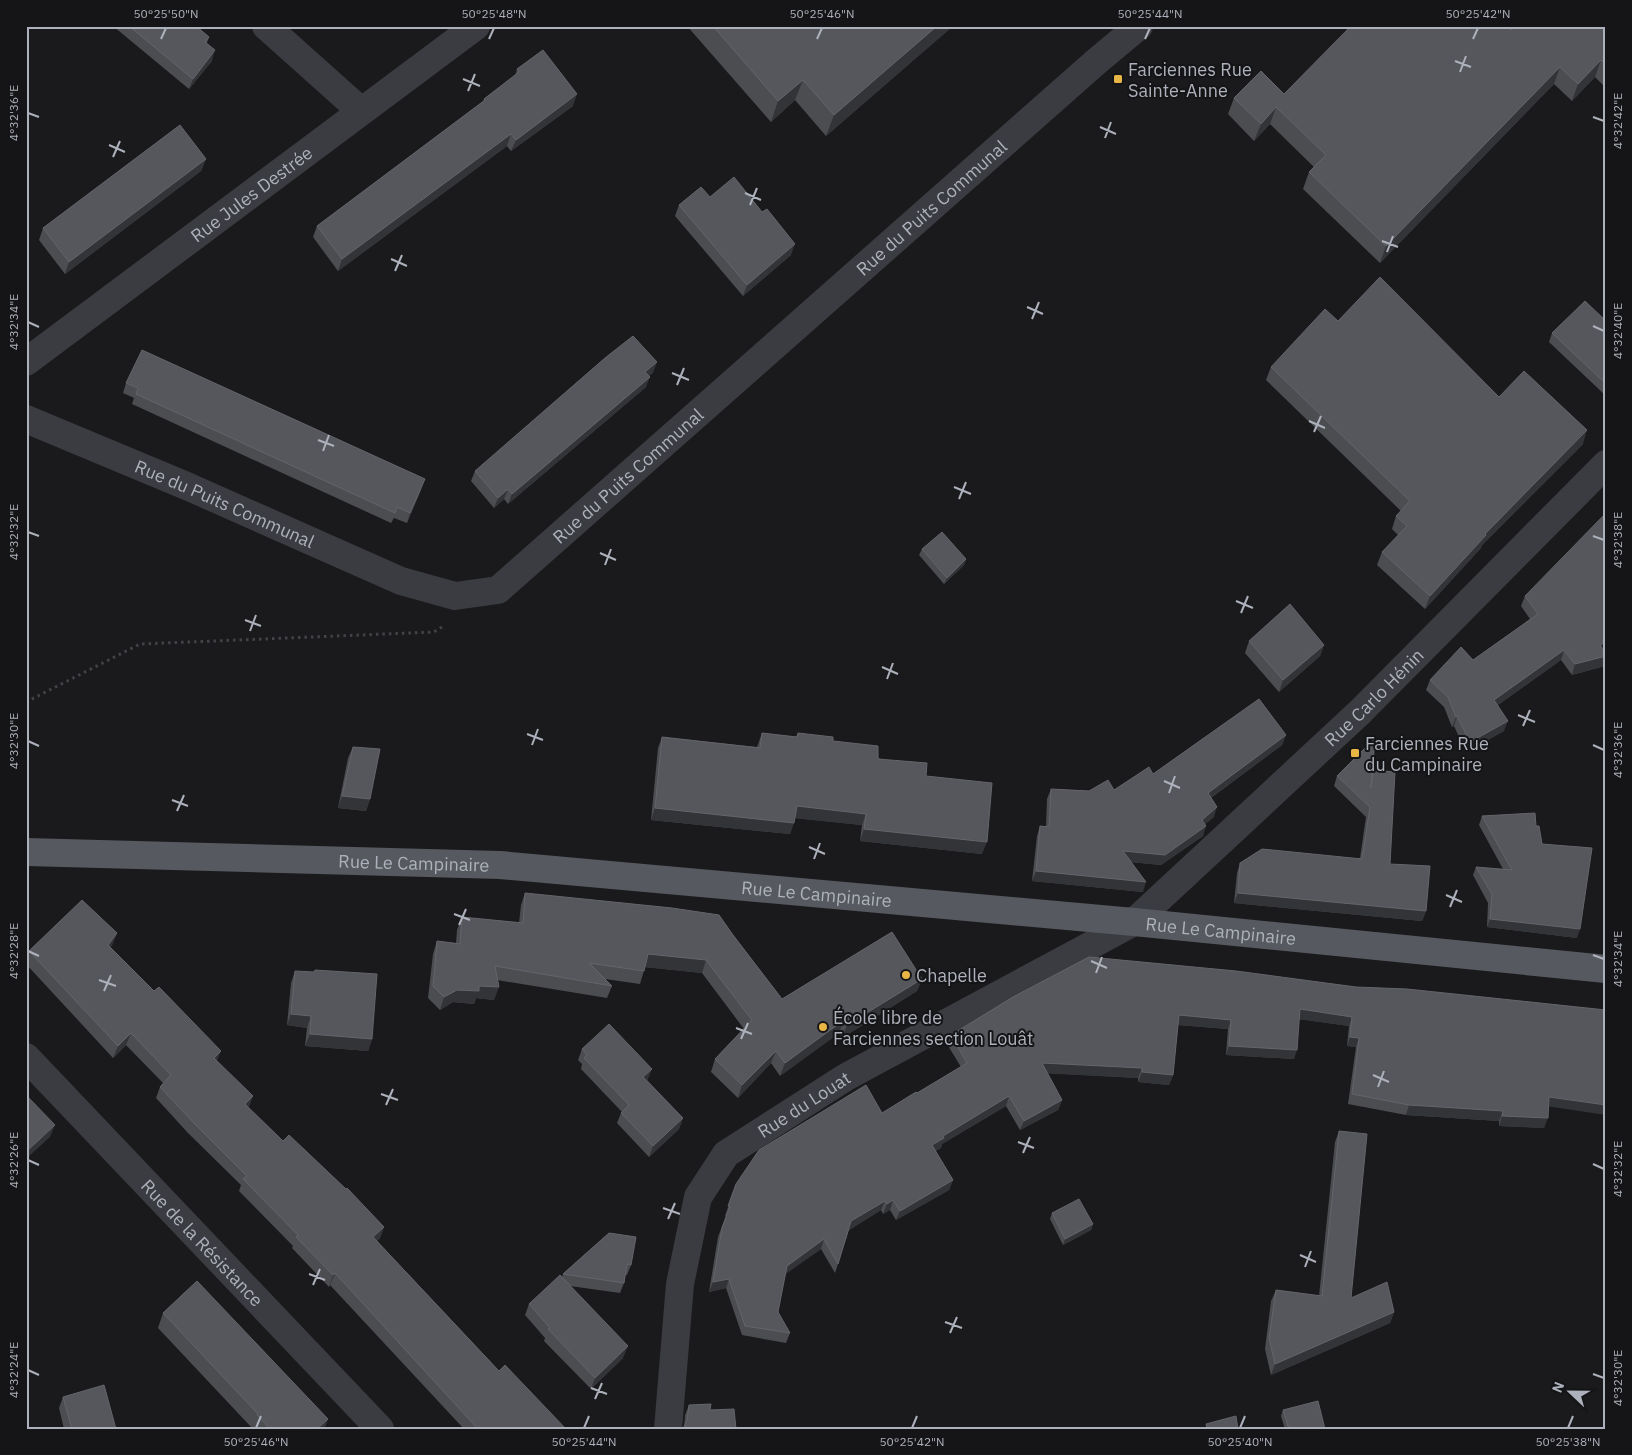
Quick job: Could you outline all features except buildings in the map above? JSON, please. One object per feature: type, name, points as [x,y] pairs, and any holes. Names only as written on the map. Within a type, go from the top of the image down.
[{"type":"main road","name":"Rue Le Campinaire","points":[[26,852],[500,865],[1134,922],[1606,969]]},
{"type":"street","points":[[266,26],[361,111]]},
{"type":"street","name":"Rue Jules Destrée","points":[[26,362],[476,26]]},
{"type":"street","name":"Rue du Puits Communal","points":[[26,419],[189,487],[401,581],[455,596],[498,590],[1139,26]]},
{"type":"street","name":"Rue Carlo Hénin","points":[[1134,922],[1360,712],[1606,464]]},
{"type":"street","name":"Rue du Louat","points":[[668,1429],[680,1284],[698,1198],[726,1154],[846,1077],[1134,922]]},
{"type":"street","name":"Rue de la Résistance","points":[[26,1057],[380,1429]]},
{"type":"path","points":[[26,702],[140,644],[434,632],[450,621]]},
{"type":"place","name":"Farciennes Rue Sainte-Anne","points":[[1118,79]]},
{"type":"place","name":"Farciennes Rue du Campinaire","points":[[1355,753]]},
{"type":"place","name":"Chapelle","points":[[906,975]]},
{"type":"place","name":"École libre de Farciennes section Louât","points":[[823,1027]]}]
